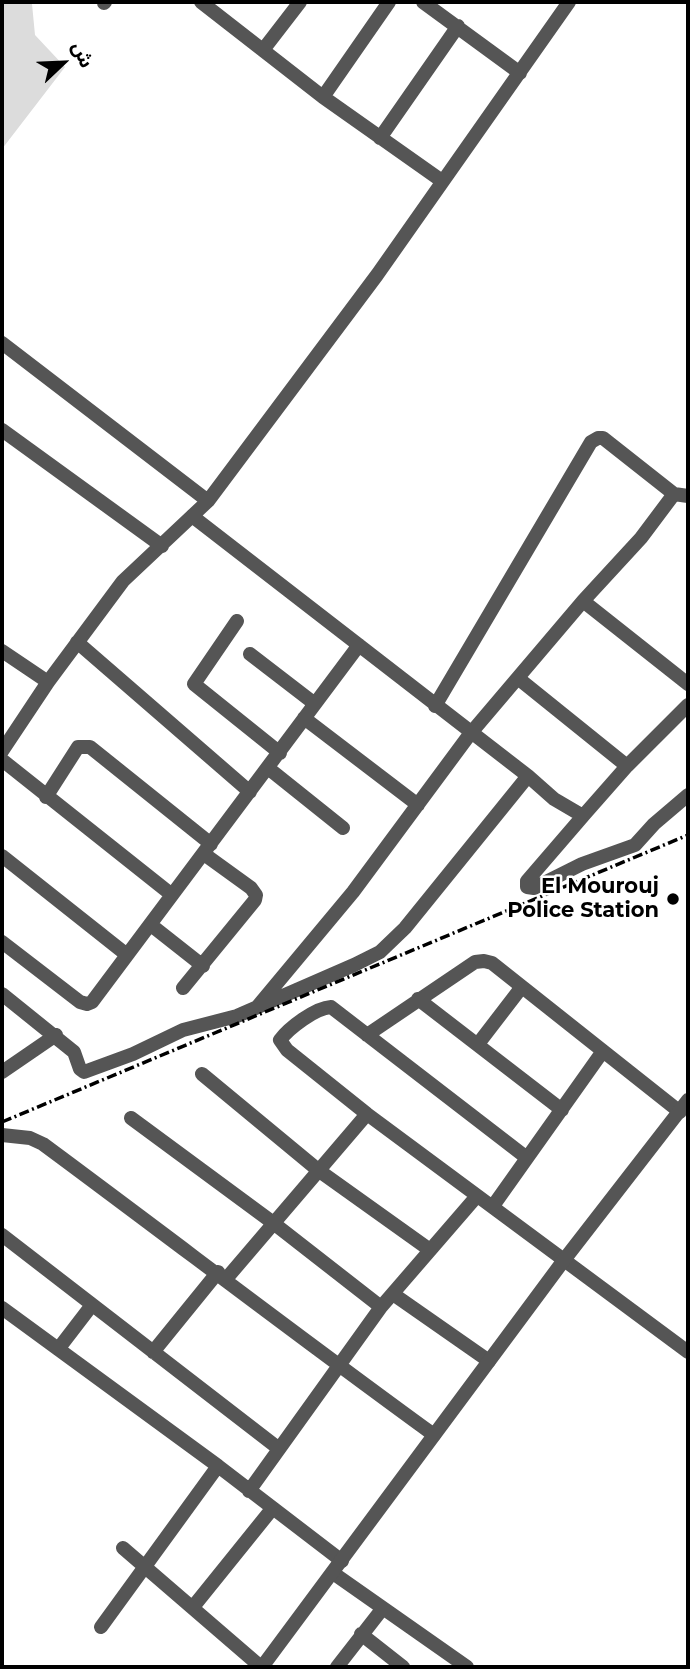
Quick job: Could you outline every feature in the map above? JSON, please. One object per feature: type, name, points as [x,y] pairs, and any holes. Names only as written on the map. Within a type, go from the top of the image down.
[{"type":"street","points":[[263,50],[300,2]]},
{"type":"street","points":[[323,97],[389,2]]},
{"type":"street","points":[[423,2],[520,73]]},
{"type":"street","points":[[4,742],[123,582],[208,501],[377,275],[569,2]]},
{"type":"street","points":[[206,3],[323,97],[442,181]]},
{"type":"street","points":[[380,138],[458,26]]},
{"type":"street","points":[[2,343],[208,501]]},
{"type":"street","points":[[2,429],[162,546]]},
{"type":"street","points":[[256,1008],[354,892],[471,734],[583,601],[681,495],[604,438],[591,442],[435,706]]},
{"type":"street","points":[[192,516],[528,776],[554,799],[583,816]]},
{"type":"street","points":[[583,601],[688,684]]},
{"type":"street","points":[[237,621],[194,684],[280,753]]},
{"type":"street","points":[[78,642],[250,792]]},
{"type":"street","points":[[2,942],[80,1002],[92,1002],[359,645]]},
{"type":"street","points":[[2,651],[48,682]]},
{"type":"street","points":[[250,654],[314,704]]},
{"type":"street","points":[[519,679],[627,766]]},
{"type":"street","points":[[688,705],[627,766],[527,881],[527,887],[534,888],[582,864],[629,849],[688,795]]},
{"type":"street","points":[[304,718],[418,806]]},
{"type":"street","points":[[46,797],[78,747],[90,747],[251,888],[256,895],[253,904],[183,988]]},
{"type":"street","points":[[2,760],[172,895]]},
{"type":"street","points":[[268,768],[343,828]]},
{"type":"street","points":[[2,994],[57,1035],[78,1057],[80,1069],[84,1072],[184,1031],[256,1008],[355,965],[388,945],[414,918],[528,776]]},
{"type":"street","points":[[2,856],[127,955]]},
{"type":"street","points":[[151,925],[203,966]]},
{"type":"street","points":[[123,1548],[261,1667],[564,1260],[684,1106],[603,1051],[492,963],[475,962],[367,1035]]},
{"type":"street","points":[[478,1044],[521,988]]},
{"type":"street","points":[[418,999],[562,1110]]},
{"type":"street","points":[[527,1158],[335,1010],[327,1007],[286,1034],[280,1041],[286,1050],[367,1114],[688,1352]]},
{"type":"street","points":[[2,1072],[57,1035]]},
{"type":"street","points":[[493,1206],[603,1051]]},
{"type":"street","points":[[202,1074],[318,1170],[430,1250]]},
{"type":"street","points":[[153,1352],[367,1114]]},
{"type":"street","points":[[131,1118],[381,1307]]},
{"type":"street","points":[[2,1135],[30,1138],[43,1144],[435,1435]]},
{"type":"street","points":[[249,1490],[381,1307],[477,1196]]},
{"type":"street","points":[[2,1235],[278,1448]]},
{"type":"street","points":[[393,1294],[489,1361]]},
{"type":"street","points":[[59,1348],[92,1305]]},
{"type":"street","points":[[2,1308],[218,1466],[272,1509],[383,1608],[467,1667]]},
{"type":"street","points":[[101,1627],[218,1466]]},
{"type":"street","points":[[193,1607],[272,1509]]},
{"type":"street","points":[[337,1667],[383,1608]]},
{"type":"street","points":[[361,1634],[402,1667]]},
{"type":"shaded area","points":[[2,2],[32,4],[35,35],[65,67],[2,149]]},
{"type":"railway","points":[[2,1122],[688,835]]},
{"type":"place","name":"El Mourouj Police Station","points":[[673,899]]}]
